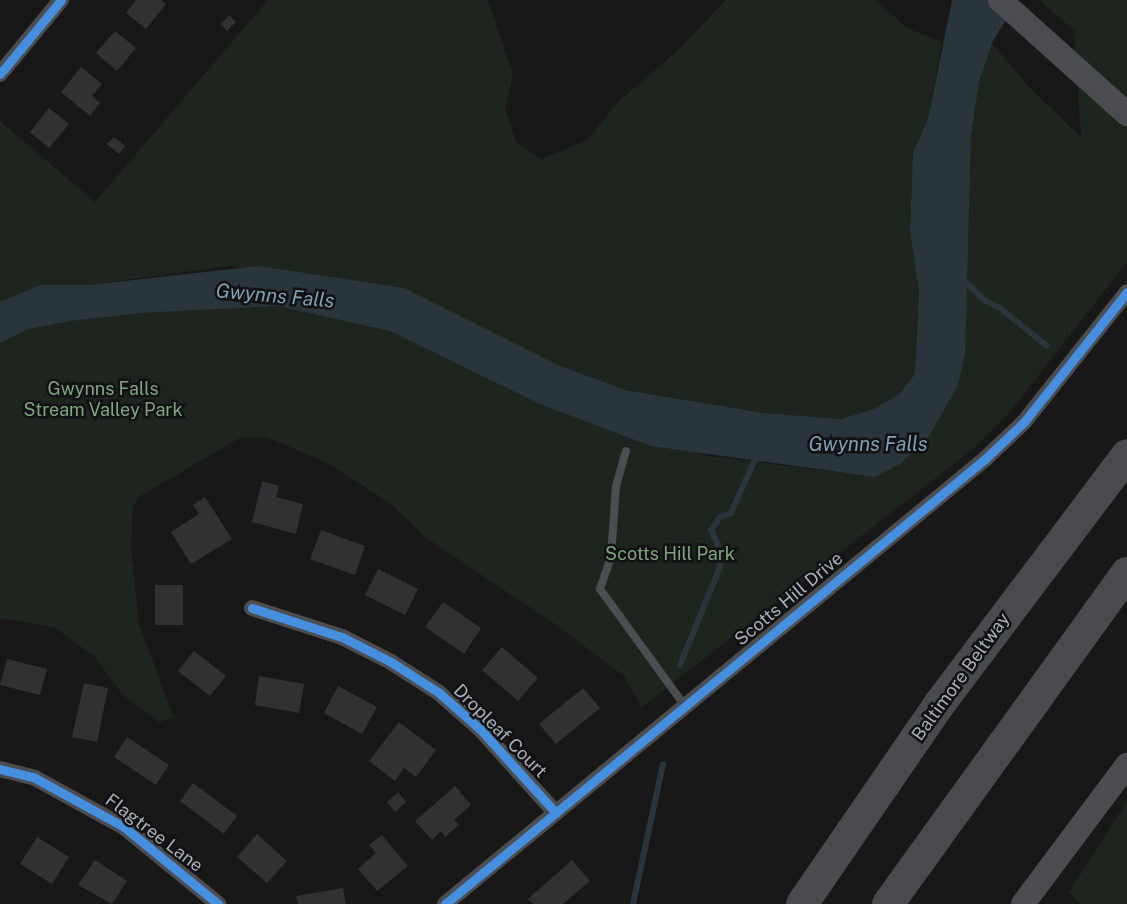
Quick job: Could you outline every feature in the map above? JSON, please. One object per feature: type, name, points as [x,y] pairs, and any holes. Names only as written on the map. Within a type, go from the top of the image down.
[{"type":"highway","name":"Baltimore Beltway","points":[[802,904],[945,696],[1127,455]]},
{"type":"highway","points":[[888,904],[1127,573]]},
{"type":"main road","points":[[1000,0],[1127,114]]},
{"type":"main road","points":[[1024,903],[1127,765]]},
{"type":"street","points":[[0,74],[61,0]]},
{"type":"street","name":"Scotts Hill Drive","points":[[445,904],[985,459],[1024,422],[1127,292]]},
{"type":"street","name":"Dropleaf Court","points":[[252,608],[342,637],[391,662],[438,692],[480,729],[556,813]]},
{"type":"street","name":"Flagtree Lane","points":[[0,769],[35,778],[124,827],[218,904]]},
{"type":"lane","points":[[626,451],[616,486],[611,557],[600,589],[685,706]]},
{"type":"green space","points":[[268,0],[488,0],[513,75],[505,109],[516,142],[541,159],[586,141],[619,101],[674,54],[726,0],[876,0],[907,28],[942,42],[928,119],[913,152],[910,231],[919,292],[915,374],[899,394],[874,409],[842,419],[764,413],[625,390],[558,365],[404,288],[229,266],[89,285],[40,285],[0,313],[0,121],[95,202]]},
{"type":"green space","points":[[1040,0],[1127,0],[1127,262],[1010,412],[973,449],[642,707],[624,676],[555,624],[425,537],[390,503],[325,462],[267,437],[240,438],[140,496],[133,506],[131,549],[139,624],[174,718],[159,722],[122,694],[94,656],[54,627],[0,618],[0,320],[319,296],[703,455],[875,477],[964,319],[971,136],[979,83],[992,43],[1029,87],[1081,137],[1074,31]]},
{"type":"green space","points":[[1127,801],[1127,904],[1081,904],[1069,892]]},
{"type":"water","name":"Gwynns Falls","points":[[952,0],[1018,0],[992,43],[979,83],[971,136],[965,354],[958,385],[928,438],[900,464],[875,477],[651,446],[540,404],[390,331],[278,306],[140,313],[70,321],[28,329],[0,343],[0,302],[40,285],[89,285],[259,266],[404,288],[558,365],[625,390],[764,413],[841,419],[874,409],[899,394],[915,374],[919,292],[910,231],[913,152],[928,119]]},
{"type":"building","points":[[136,0],[161,0],[166,4],[146,29],[126,13]]},
{"type":"building","points":[[229,15],[236,22],[227,31],[221,24]]},
{"type":"building","points":[[115,31],[136,48],[117,71],[96,53]]},
{"type":"building","points":[[81,67],[102,84],[92,96],[100,103],[90,116],[61,92]]},
{"type":"building","points":[[49,108],[69,124],[49,148],[30,132]]},
{"type":"building","points":[[114,137],[125,146],[119,154],[107,144]]},
{"type":"building","points":[[262,481],[279,486],[276,497],[303,504],[296,534],[252,522]]},
{"type":"building","points":[[205,497],[232,539],[191,564],[171,532],[199,514],[193,505]]},
{"type":"building","points":[[321,530],[365,546],[355,575],[310,559]]},
{"type":"building","points":[[378,569],[418,589],[405,615],[365,595]]},
{"type":"building","points":[[155,585],[183,585],[183,625],[155,625]]},
{"type":"building","points":[[443,602],[481,628],[464,654],[425,627]]},
{"type":"building","points":[[502,647],[538,678],[518,701],[482,670]]},
{"type":"building","points":[[194,651],[226,676],[210,696],[178,671]]},
{"type":"building","points":[[7,659],[47,669],[40,695],[0,685]]},
{"type":"building","points":[[259,676],[304,684],[299,713],[255,705]]},
{"type":"building","points":[[84,683],[108,688],[97,742],[72,737]]},
{"type":"building","points":[[338,686],[377,707],[362,734],[324,713]]},
{"type":"building","points":[[583,688],[600,708],[556,744],[539,724]]},
{"type":"building","points":[[399,722],[436,750],[416,777],[404,768],[395,781],[369,761]]},
{"type":"building","points":[[127,737],[169,765],[156,785],[114,757]]},
{"type":"building","points":[[193,783],[237,816],[224,834],[180,801]]},
{"type":"building","points":[[455,786],[471,805],[454,820],[459,825],[445,837],[441,831],[432,840],[415,821]]},
{"type":"building","points":[[398,792],[406,802],[395,812],[387,802]]},
{"type":"building","points":[[257,834],[287,861],[267,883],[237,857]]},
{"type":"building","points":[[382,835],[408,866],[377,891],[358,869],[376,853],[369,845]]},
{"type":"building","points":[[37,837],[69,857],[52,884],[20,864]]},
{"type":"building","points":[[95,860],[127,881],[112,904],[78,885]]},
{"type":"building","points":[[572,860],[590,881],[563,904],[533,904],[528,899]]},
{"type":"building","points":[[343,888],[346,904],[298,904],[296,896]]},
{"type":"waterway","points":[[961,277],[984,300],[1000,308],[1047,346]]},
{"type":"waterway","points":[[680,665],[720,567],[721,553],[711,530],[720,517],[731,513],[756,457]]},
{"type":"waterway","points":[[633,904],[663,764]]},
{"type":"cycle path","points":[[0,74],[61,0]]},
{"type":"cycle path","points":[[445,904],[985,459],[1024,422],[1127,292]]},
{"type":"cycle path","points":[[252,608],[342,637],[391,662],[438,692],[480,729],[556,813]]},
{"type":"cycle path","points":[[0,769],[35,778],[124,827],[218,904]]},
{"type":"park label","name":"Gwynns Falls Stream Valley Park","points":[[103,400]]},
{"type":"park label","name":"Scotts Hill Park","points":[[670,554]]}]
